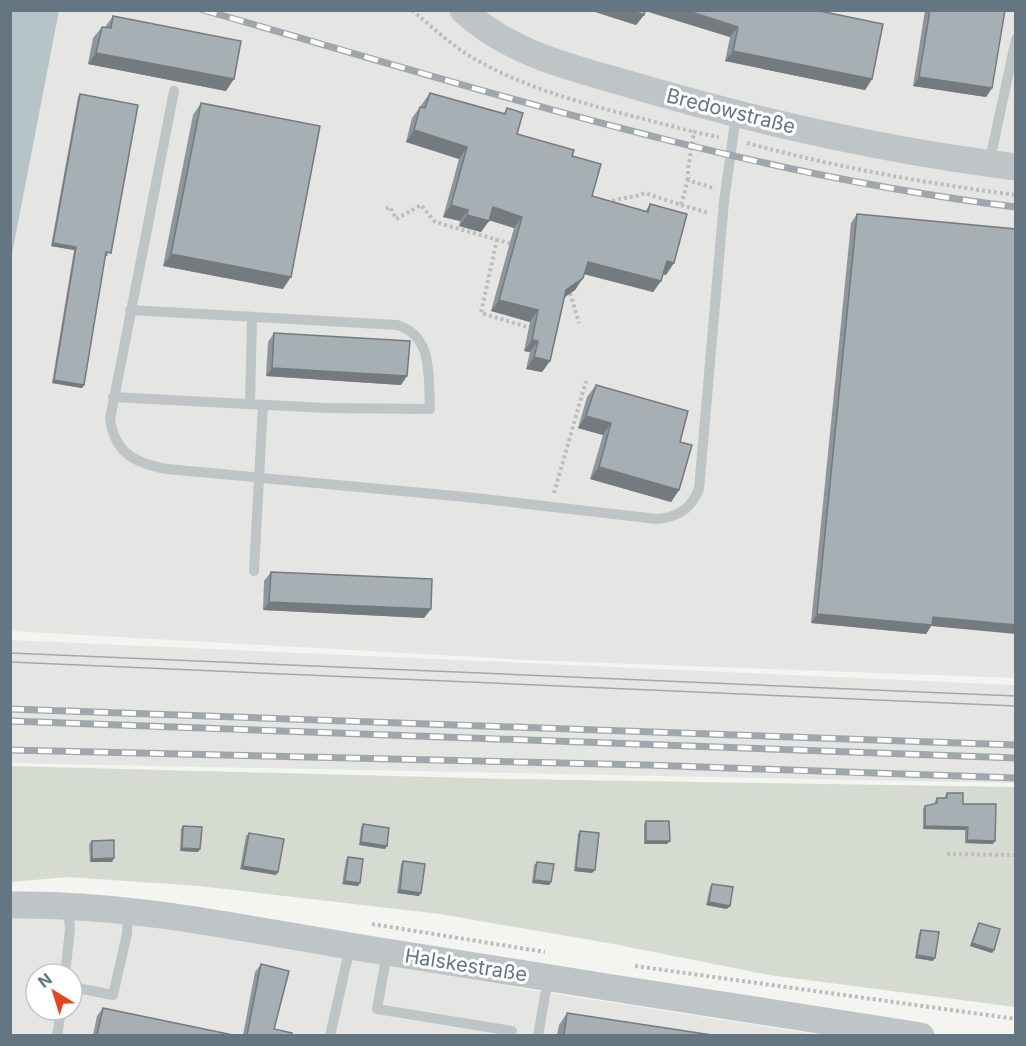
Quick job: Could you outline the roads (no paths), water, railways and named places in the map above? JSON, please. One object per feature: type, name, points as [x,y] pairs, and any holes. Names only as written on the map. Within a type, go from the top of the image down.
[{"type":"street","name":"Bredowstraße","points":[[463,10],[474,21],[509,43],[556,63],[734,128],[1016,167]]},
{"type":"street","name":"Halskestraße","points":[[10,906],[68,904],[128,909],[387,952],[550,965],[848,1030],[921,1035]]},
{"type":"lane","points":[[989,164],[1016,39]]},
{"type":"lane","points":[[174,91],[113,397],[110,419],[112,437],[123,450],[135,459],[167,469],[466,497],[657,519],[680,514],[695,499],[699,489],[723,217],[734,128]]},
{"type":"lane","points":[[113,397],[263,405],[430,409],[426,360],[421,341],[411,330],[397,325],[130,310]]},
{"type":"lane","points":[[250,404],[252,318]]},
{"type":"lane","points":[[254,571],[263,405]]},
{"type":"lane","points":[[66,962],[70,930],[68,904]]},
{"type":"lane","points":[[84,989],[113,994],[127,934],[128,909]]},
{"type":"lane","points":[[330,1035],[350,946]]},
{"type":"lane","points":[[387,952],[377,1009],[512,1030]]},
{"type":"lane","points":[[538,1035],[550,965]]},
{"type":"tram line","points":[[10,653],[1016,696]]},
{"type":"tram line","points":[[10,662],[1016,706]]},
{"type":"railway","points":[[203,10],[505,97],[707,150],[809,173],[912,192],[1016,207]]},
{"type":"railway","points":[[10,709],[1016,745]]},
{"type":"railway","points":[[10,721],[1016,758]]},
{"type":"railway","points":[[10,750],[646,765],[1016,778]]}]
